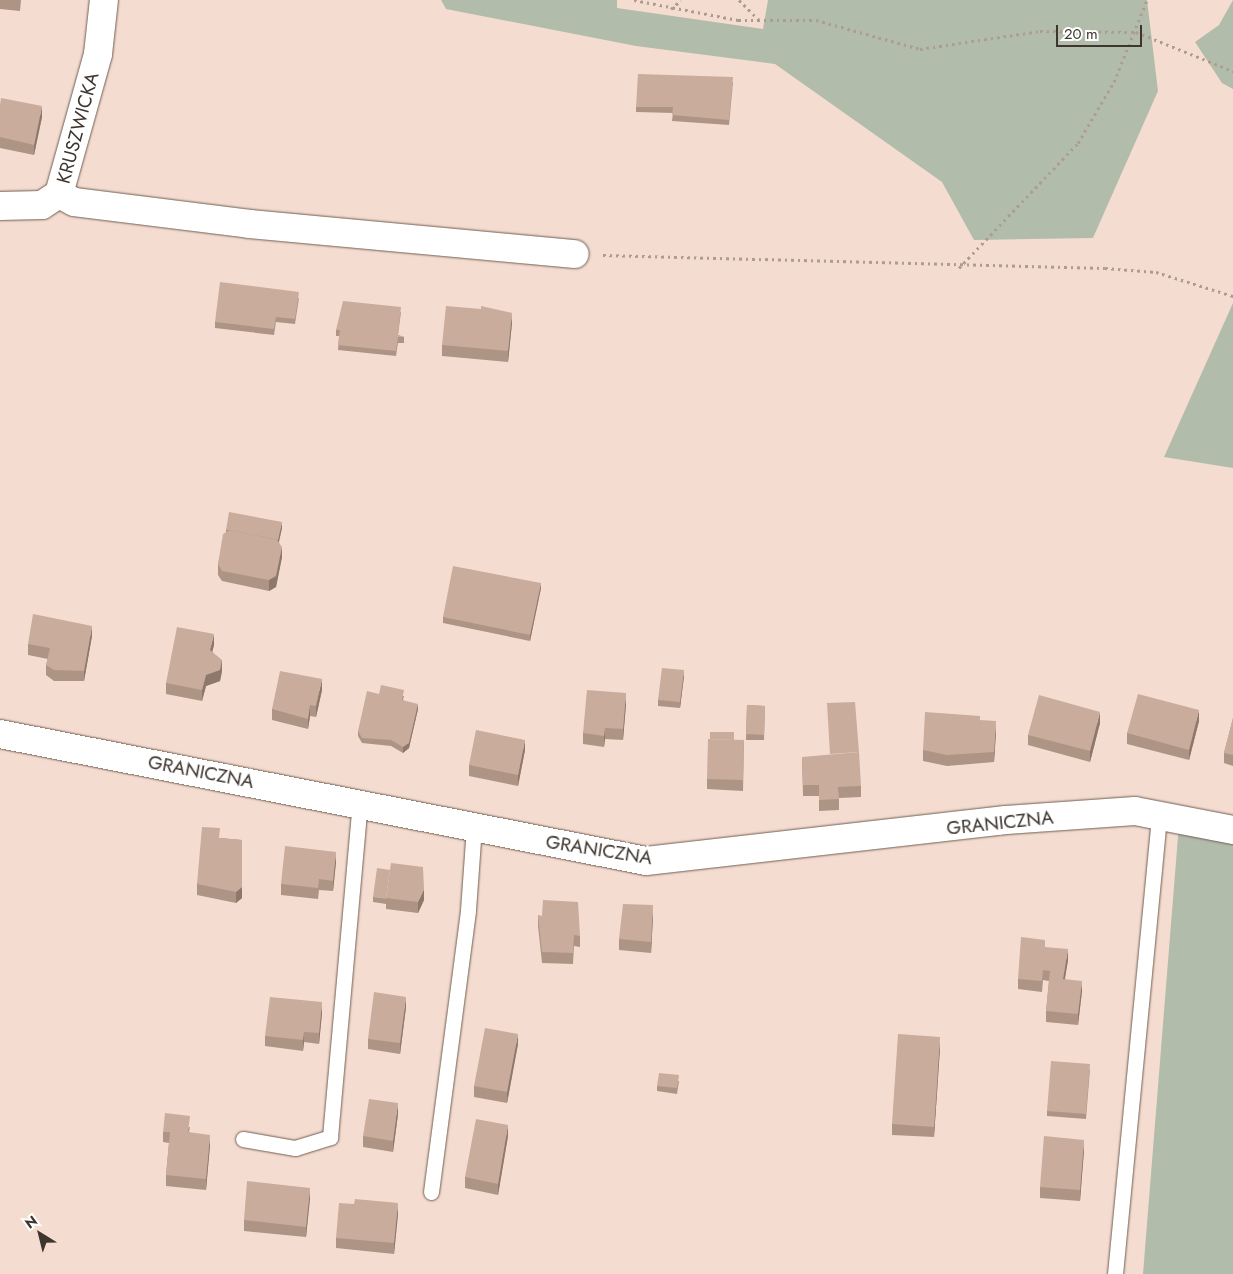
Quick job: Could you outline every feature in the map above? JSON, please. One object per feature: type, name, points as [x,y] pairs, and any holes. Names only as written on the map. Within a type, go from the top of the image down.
[{"type":"street","name":"KRUSZWICKA","points":[[0,206],[42,205],[59,194],[98,54],[104,0]]},
{"type":"street","points":[[59,194],[74,202],[250,224],[575,254]]},
{"type":"street","name":"GRANICZNA","points":[[0,734],[646,861],[1006,820],[1135,811],[1159,814],[1233,830]]},
{"type":"lane","points":[[243,1139],[295,1148],[330,1137],[360,804]]},
{"type":"lane","points":[[1116,1274],[1159,814]]},
{"type":"lane","points":[[431,1192],[468,910],[474,827]]},
{"type":"path","points":[[634,0],[671,9],[759,20],[816,20],[920,49],[1040,31],[1136,32],[1233,71]]},
{"type":"path","points":[[671,9],[681,0]]},
{"type":"path","points":[[739,0],[759,20]]},
{"type":"path","points":[[959,268],[1078,143],[1114,82],[1136,32],[1147,0]]},
{"type":"path","points":[[575,254],[959,268],[1156,272],[1233,296]]},
{"type":"green space","points":[[441,0],[617,0],[617,8],[763,29],[768,0],[1147,0],[1158,91],[1093,238],[974,240],[942,182],[775,64],[636,46],[446,9]]},
{"type":"green space","points":[[1233,0],[1233,89],[1222,83],[1195,42],[1219,25]]},
{"type":"green space","points":[[1233,303],[1233,468],[1164,457]]},
{"type":"green space","points":[[1179,824],[1233,838],[1233,1274],[1143,1274]]},
{"type":"building","points":[[638,74],[733,77],[729,120],[672,115],[673,107],[636,107]]},
{"type":"building","points":[[1,98],[42,106],[34,145],[0,137]]},
{"type":"building","points":[[220,282],[299,292],[295,319],[276,317],[274,329],[215,322]]},
{"type":"building","points":[[343,301],[401,307],[398,335],[404,337],[398,337],[396,351],[338,345],[340,330],[336,330]]},
{"type":"building","points":[[446,306],[481,309],[481,306],[512,313],[508,351],[442,345]]},
{"type":"building","points":[[229,512],[282,522],[278,540],[226,530]]},
{"type":"building","points":[[230,530],[277,540],[282,547],[276,576],[269,580],[222,571],[218,564],[223,534]]},
{"type":"building","points":[[453,566],[541,583],[530,635],[443,617]]},
{"type":"building","points":[[33,614],[92,626],[84,671],[54,670],[46,665],[50,648],[28,644]]},
{"type":"building","points":[[177,627],[214,634],[210,650],[222,660],[220,670],[206,675],[202,690],[166,683]]},
{"type":"building","points":[[662,668],[684,670],[680,702],[658,700]]},
{"type":"building","points":[[280,671],[322,679],[316,706],[310,705],[308,719],[272,709]]},
{"type":"building","points":[[381,685],[404,690],[402,700],[418,704],[409,743],[403,747],[391,740],[362,738],[358,731],[367,691],[379,694]]},
{"type":"building","points":[[587,690],[626,693],[623,729],[605,728],[604,736],[583,733]]},
{"type":"building","points":[[1138,694],[1199,710],[1189,750],[1127,733]]},
{"type":"building","points":[[1039,695],[1100,712],[1090,751],[1028,735]]},
{"type":"building","points":[[855,702],[859,752],[830,754],[827,703]]},
{"type":"building","points":[[747,705],[765,706],[764,735],[746,734]]},
{"type":"building","points":[[925,712],[980,716],[980,720],[996,721],[994,752],[947,755],[923,750]]},
{"type":"building","points":[[1233,718],[1233,755],[1224,753]]},
{"type":"building","points":[[476,730],[525,740],[518,775],[469,765]]},
{"type":"building","points":[[710,732],[734,732],[734,740],[710,739]]},
{"type":"building","points":[[708,739],[744,740],[743,780],[707,779]]},
{"type":"building","points":[[859,752],[861,786],[838,787],[839,799],[819,800],[819,785],[803,785],[802,757]]},
{"type":"building","points":[[202,827],[220,828],[219,838],[242,840],[242,887],[236,892],[197,884]]},
{"type":"building","points":[[285,846],[336,852],[333,881],[319,879],[318,888],[281,884]]},
{"type":"building","points":[[391,863],[423,867],[424,889],[418,902],[386,898]]},
{"type":"building","points":[[377,868],[390,870],[387,899],[373,897]]},
{"type":"building","points":[[543,900],[578,902],[580,936],[574,935],[573,953],[542,952],[538,915],[542,916]]},
{"type":"building","points":[[623,904],[653,905],[651,942],[619,939]]},
{"type":"building","points":[[1021,937],[1045,940],[1045,947],[1068,949],[1063,979],[1082,981],[1078,1014],[1046,1011],[1050,971],[1043,970],[1042,981],[1018,979]]},
{"type":"building","points":[[374,992],[406,997],[400,1043],[368,1039]]},
{"type":"building","points":[[270,997],[322,1002],[319,1033],[304,1032],[303,1040],[265,1036]]},
{"type":"building","points":[[485,1028],[518,1034],[507,1092],[474,1086]]},
{"type":"building","points":[[898,1034],[940,1037],[934,1127],[892,1124]]},
{"type":"building","points":[[1051,1061],[1090,1064],[1086,1114],[1047,1111]]},
{"type":"building","points":[[659,1073],[679,1075],[677,1088],[657,1086]]},
{"type":"building","points":[[369,1099],[398,1103],[393,1141],[363,1136]]},
{"type":"building","points":[[165,1113],[190,1116],[188,1132],[210,1135],[206,1179],[166,1175],[170,1132],[163,1132]]},
{"type":"building","points":[[476,1119],[508,1125],[498,1184],[465,1177]]},
{"type":"building","points":[[1044,1136],[1084,1140],[1080,1190],[1040,1187]]},
{"type":"building","points":[[247,1181],[310,1188],[306,1227],[244,1220]]},
{"type":"building","points":[[355,1199],[398,1203],[394,1243],[336,1238],[339,1203],[354,1204]]}]
